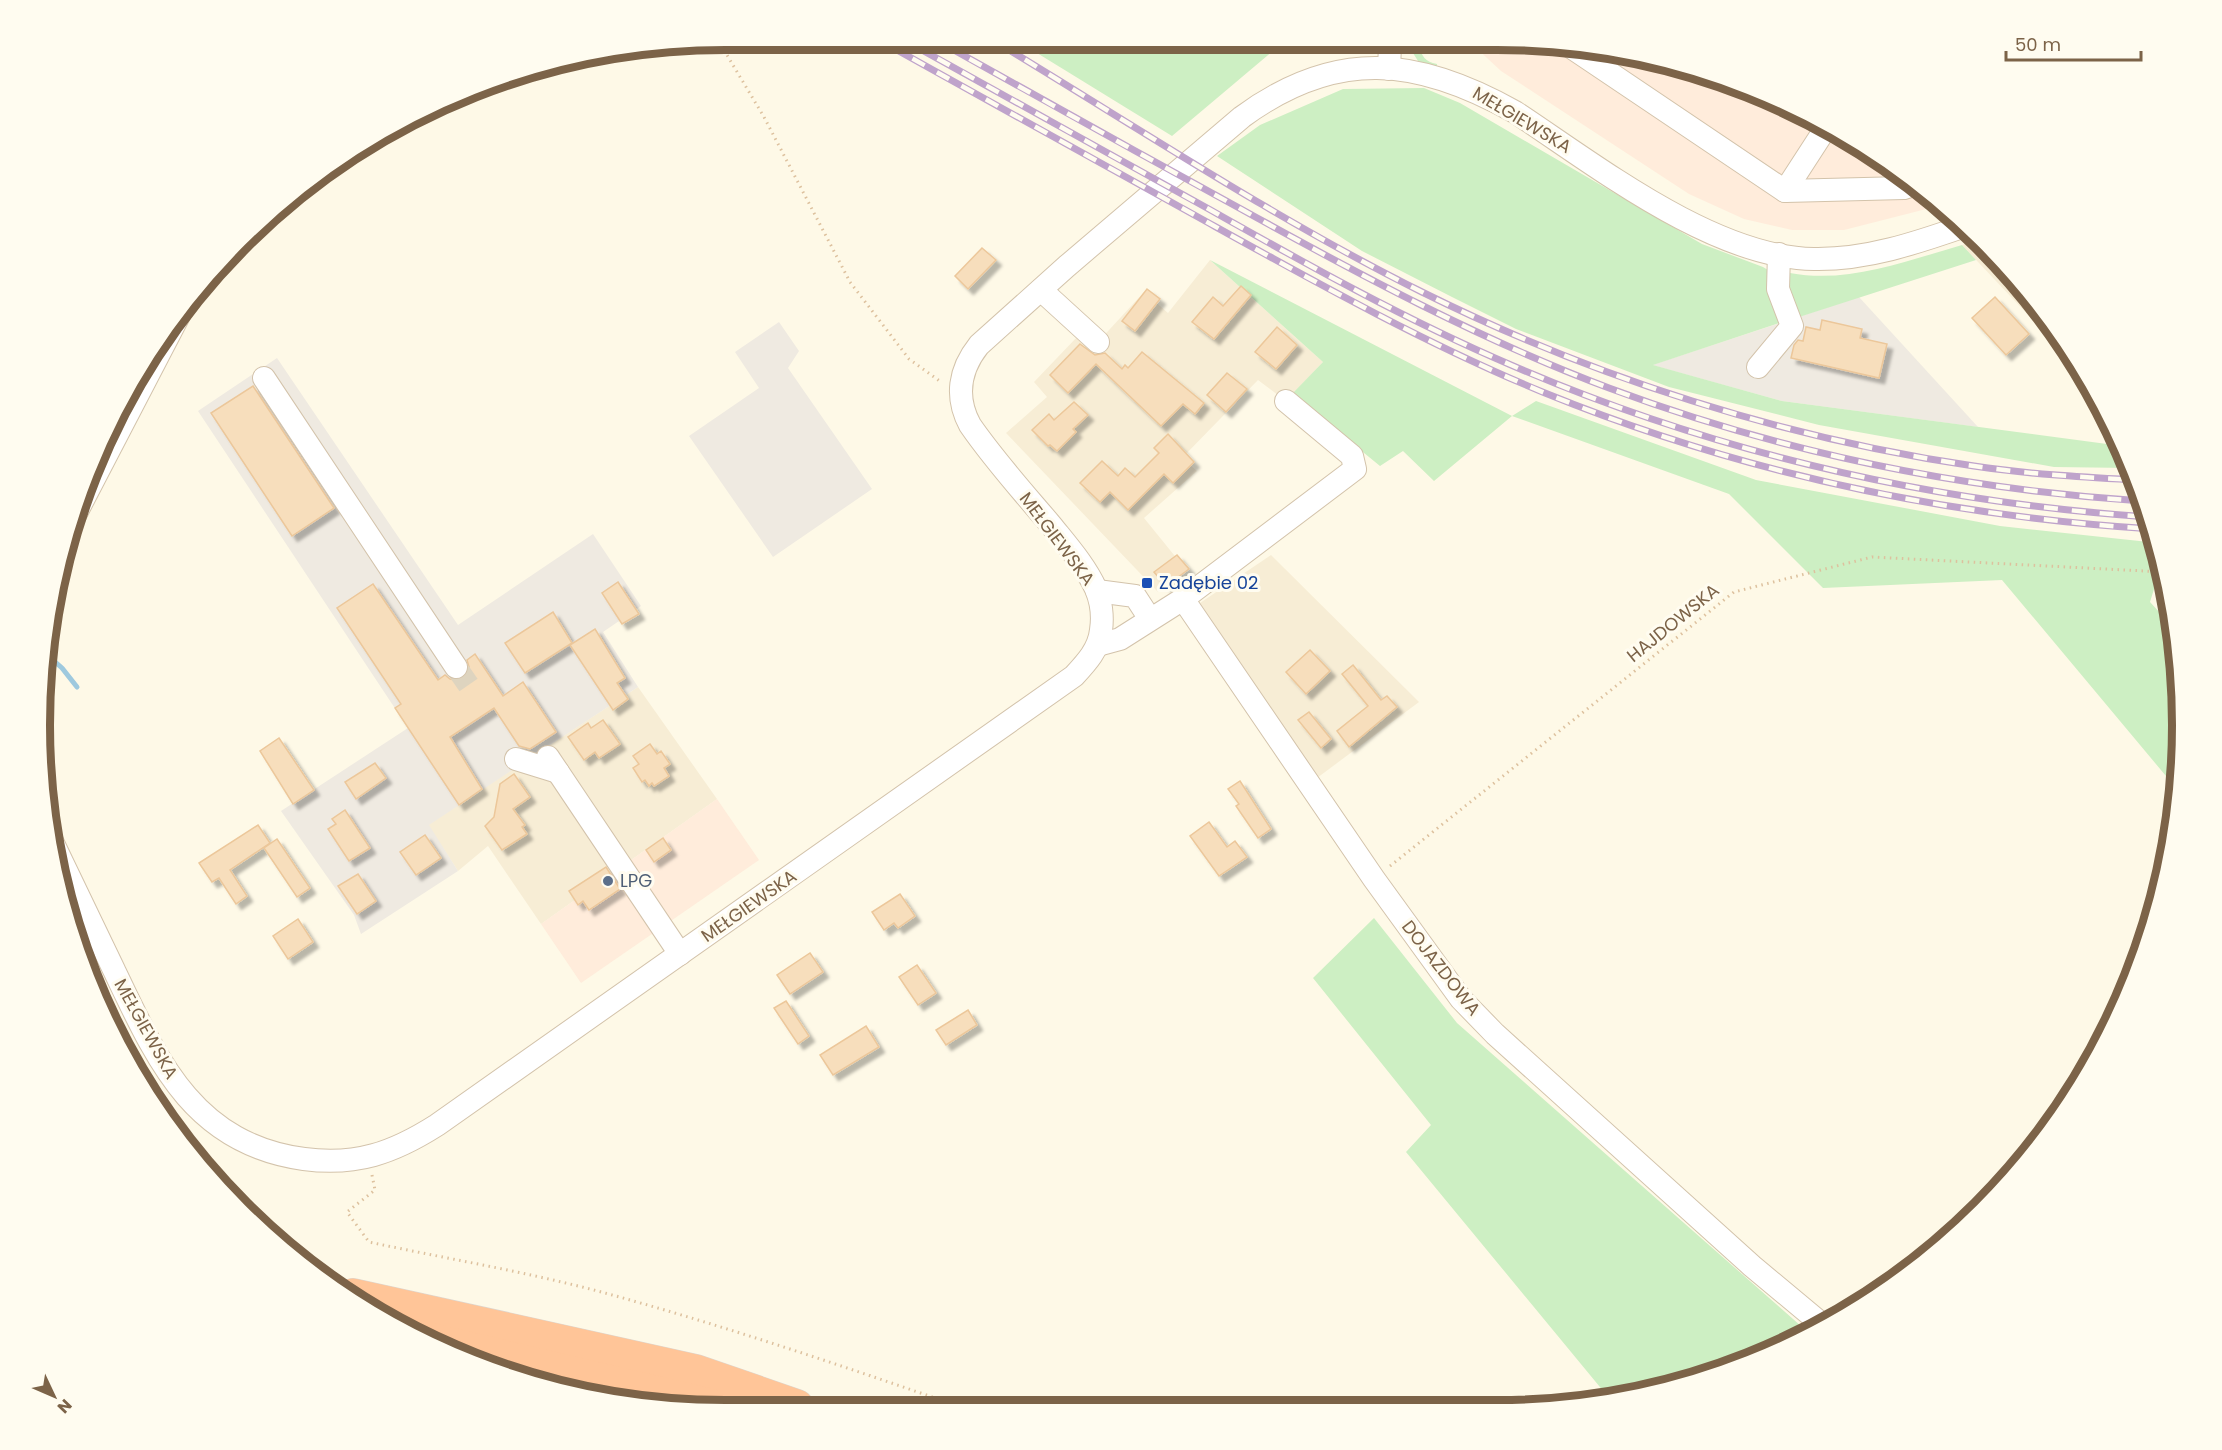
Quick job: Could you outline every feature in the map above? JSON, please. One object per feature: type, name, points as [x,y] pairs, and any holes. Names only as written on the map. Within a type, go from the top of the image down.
[{"type":"highway","points":[[377,1304],[413,1322],[696,1371],[780,1400]]},
{"type":"highway","points":[[386,1309],[413,1322],[686,1399]]},
{"type":"street","points":[[1389,69],[1390,50]]},
{"type":"street","points":[[1592,56],[1785,191],[1906,187]]},
{"type":"street","name":"MEŁGIEWSKA","points":[[65,867],[144,1032],[169,1074],[195,1107],[232,1135],[259,1148],[290,1157],[342,1162],[369,1157],[410,1142],[437,1125],[1074,676],[1088,661],[1098,645],[1101,629],[1101,610],[1097,591],[1088,574],[1064,542],[969,425],[963,412],[960,387],[968,359],[979,345],[1190,160],[1259,105],[1287,88],[1315,76],[1347,69],[1389,69],[1437,77],[1488,97],[1515,112],[1680,217],[1724,238],[1779,254],[1811,259],[1852,257],[1899,247],[1955,229]]},
{"type":"street","points":[[1785,191],[1820,137]]},
{"type":"street","points":[[1758,367],[1792,326],[1778,289],[1779,254]]},
{"type":"street","points":[[1041,290],[1098,342]]},
{"type":"street","points":[[103,461],[151,370]]},
{"type":"street","points":[[264,378],[456,667]]},
{"type":"street","points":[[1098,645],[1120,639],[1183,599],[1355,469],[1352,456],[1286,401]]},
{"type":"street","points":[[1097,591],[1135,596],[1150,619]]},
{"type":"street","name":"DOJAZDOWA","points":[[1183,599],[1374,879],[1461,999],[1495,1034],[1752,1266],[1817,1320]]},
{"type":"street","points":[[516,759],[553,765],[680,954]]},
{"type":"path","points":[[724,50],[764,117],[850,282],[909,358],[934,378],[947,385],[960,387]]},
{"type":"path","name":"HAJDOWSKA","points":[[1374,879],[1734,592],[1872,557],[2155,572]]},
{"type":"path","points":[[369,1157],[375,1190],[347,1212],[369,1242],[603,1293],[733,1330],[940,1400]]},
{"type":"shaded area","points":[[1478,50],[1541,51],[1585,55],[1629,62],[1714,85],[1796,119],[1835,140],[1872,163],[1931,208],[1844,230],[1792,230],[1744,219],[1689,194],[1501,71]]},
{"type":"shaded area","points":[[1970,242],[1975,247],[2005,280],[2052,340],[1962,245]]},
{"type":"shaded area","points":[[1210,260],[1323,362],[1286,401],[1258,380],[1182,458],[1197,471],[1144,518],[1187,571],[1158,592],[1006,433],[1047,397],[1034,382],[1078,336],[1098,342],[1144,292],[1168,313]]},
{"type":"shaded area","points":[[1859,297],[1978,427],[1782,401],[1652,365]]},
{"type":"shaded area","points":[[779,322],[799,351],[788,368],[872,489],[773,557],[689,436],[759,388],[735,352]]},
{"type":"shaded area","points":[[277,358],[458,625],[593,534],[641,606],[603,632],[638,687],[429,825],[458,871],[361,934],[354,915],[281,811],[408,728],[198,411]]},
{"type":"shaded area","points":[[1271,555],[1419,702],[1317,778],[1200,603]]},
{"type":"shaded area","points":[[638,687],[717,799],[541,924],[488,846],[458,871],[428,825]]},
{"type":"shaded area","points":[[717,799],[759,860],[581,983],[541,924]]},
{"type":"green space","points":[[1032,50],[1274,50],[1172,136]]},
{"type":"green space","points":[[1411,50],[1420,50],[1424,58],[1437,64],[1437,69],[1418,61]]},
{"type":"green space","points":[[1424,88],[1460,103],[1702,244],[1768,270],[1782,322],[1653,365],[1782,401],[2111,445],[2122,468],[2054,467],[1819,425],[1669,387],[1516,329],[1452,297],[1362,251],[1217,156],[1260,125],[1343,89]]},
{"type":"green space","points":[[1962,245],[1976,260],[1796,318],[1790,303],[1787,275],[1790,273],[1833,276],[1855,273],[1898,264]]},
{"type":"green space","points":[[1210,260],[1512,416],[1434,481],[1403,451],[1380,466],[1292,394],[1323,362]]},
{"type":"green space","points":[[1536,401],[1756,480],[2000,526],[2147,542],[2157,580],[2150,602],[2164,617],[2167,637],[2172,725],[2170,781],[2002,580],[1823,588],[1729,494],[1512,416]]},
{"type":"green space","points":[[1374,918],[1457,1023],[1803,1327],[1714,1365],[1629,1388],[1604,1392],[1406,1152],[1431,1125],[1313,978]]},
{"type":"building","points":[[982,248],[996,260],[968,289],[955,276]]},
{"type":"building","points":[[1241,286],[1251,295],[1214,339],[1192,322],[1213,297],[1223,306]]},
{"type":"building","points":[[1147,289],[1160,299],[1135,331],[1122,321]]},
{"type":"building","points":[[1995,297],[2029,334],[2006,355],[1972,318]]},
{"type":"building","points":[[1822,320],[1862,329],[1860,338],[1887,344],[1879,378],[1791,358],[1794,345],[1798,340],[1803,341],[1806,327],[1820,330]]},
{"type":"building","points":[[1277,327],[1297,345],[1276,369],[1255,352]]},
{"type":"building","points":[[1080,344],[1095,355],[1105,353],[1122,369],[1125,365],[1128,368],[1142,352],[1204,403],[1195,414],[1183,404],[1161,426],[1096,364],[1068,393],[1050,375]]},
{"type":"building","points":[[1227,373],[1247,389],[1226,412],[1207,395]]},
{"type":"building","points":[[253,386],[334,508],[292,536],[211,413]]},
{"type":"building","points":[[1074,402],[1088,415],[1073,429],[1076,432],[1057,451],[1050,445],[1048,446],[1032,430],[1049,414],[1054,420]]},
{"type":"building","points":[[1168,434],[1194,462],[1173,483],[1164,474],[1128,510],[1110,492],[1100,502],[1080,483],[1102,461],[1118,476],[1125,468],[1135,477],[1159,453],[1154,448]]},
{"type":"building","points":[[1177,555],[1189,569],[1166,586],[1154,572]]},
{"type":"building","points":[[618,582],[639,614],[622,624],[602,593]]},
{"type":"building","points":[[373,584],[438,680],[445,675],[456,680],[464,678],[469,667],[467,660],[475,654],[503,696],[523,682],[556,732],[530,749],[519,746],[494,708],[450,737],[482,789],[459,805],[395,708],[401,704],[337,608]]},
{"type":"building","points":[[553,612],[572,643],[525,673],[505,643]]},
{"type":"building","points":[[595,629],[625,678],[617,683],[628,699],[613,710],[570,645]]},
{"type":"building","points":[[1310,650],[1330,671],[1306,694],[1286,672]]},
{"type":"building","points":[[1353,665],[1381,700],[1387,696],[1397,707],[1349,747],[1337,731],[1368,706],[1342,674]]},
{"type":"building","points":[[1309,712],[1331,739],[1321,748],[1298,720]]},
{"type":"building","points":[[603,720],[620,744],[599,758],[595,752],[584,760],[568,737],[588,723],[591,728]]},
{"type":"building","points":[[279,738],[314,790],[293,804],[260,751]]},
{"type":"building","points":[[650,744],[657,754],[661,751],[670,764],[664,768],[669,776],[654,786],[652,783],[649,786],[645,780],[642,782],[633,768],[639,764],[633,756]]},
{"type":"building","points":[[375,763],[386,778],[356,799],[345,782]]},
{"type":"building","points":[[514,774],[530,797],[513,809],[525,825],[522,827],[527,834],[502,850],[485,826],[494,817],[500,784]]},
{"type":"building","points":[[1240,781],[1271,829],[1258,838],[1236,806],[1239,804],[1228,789]]},
{"type":"building","points":[[345,810],[370,848],[349,861],[328,829],[336,824],[332,819]]},
{"type":"building","points":[[1209,822],[1227,847],[1235,841],[1247,857],[1219,876],[1190,836]]},
{"type":"building","points":[[258,825],[270,843],[230,870],[247,896],[236,904],[219,878],[212,882],[199,863]]},
{"type":"building","points":[[425,835],[441,858],[416,875],[400,852]]},
{"type":"building","points":[[663,838],[671,850],[654,862],[646,850]]},
{"type":"building","points":[[277,839],[310,888],[297,897],[264,848]]},
{"type":"building","points":[[606,867],[620,889],[589,910],[583,901],[578,905],[569,891]]},
{"type":"building","points":[[358,874],[376,901],[357,914],[338,886]]},
{"type":"building","points":[[900,894],[915,916],[898,928],[894,923],[884,930],[872,912]]},
{"type":"building","points":[[298,919],[313,942],[288,959],[273,936]]},
{"type":"building","points":[[810,953],[823,972],[790,994],[777,975]]},
{"type":"building","points":[[917,965],[936,993],[918,1005],[899,977]]},
{"type":"building","points":[[786,1001],[809,1036],[798,1044],[774,1008]]},
{"type":"building","points":[[968,1010],[977,1025],[946,1045],[936,1030]]},
{"type":"building","points":[[866,1026],[879,1047],[833,1075],[820,1055]]},
{"type":"waterway","points":[[53,660],[77,687]]},
{"type":"tunnel","points":[[456,667],[474,693]]},
{"type":"railway","points":[[897,50],[1331,290],[1458,355],[1545,393],[1692,446],[1843,486],[1997,513],[2075,523],[2143,528]]},
{"type":"railway","points":[[922,50],[1357,291],[1472,348],[1587,396],[1743,447],[1823,468],[1984,499],[2066,510],[2139,516]]},
{"type":"railway","points":[[954,50],[1376,282],[1514,349],[1609,388],[1739,431],[1871,464],[2006,487],[2134,500]]},
{"type":"railway","points":[[1009,50],[1209,173],[1315,235],[1422,292],[1555,352],[1692,401],[1832,439],[1903,454],[1994,469],[2126,480]]},
{"type":"place","name":"Zadębie 02","points":[[1147,583]]},
{"type":"place","name":"LPG","points":[[608,881]]}]
